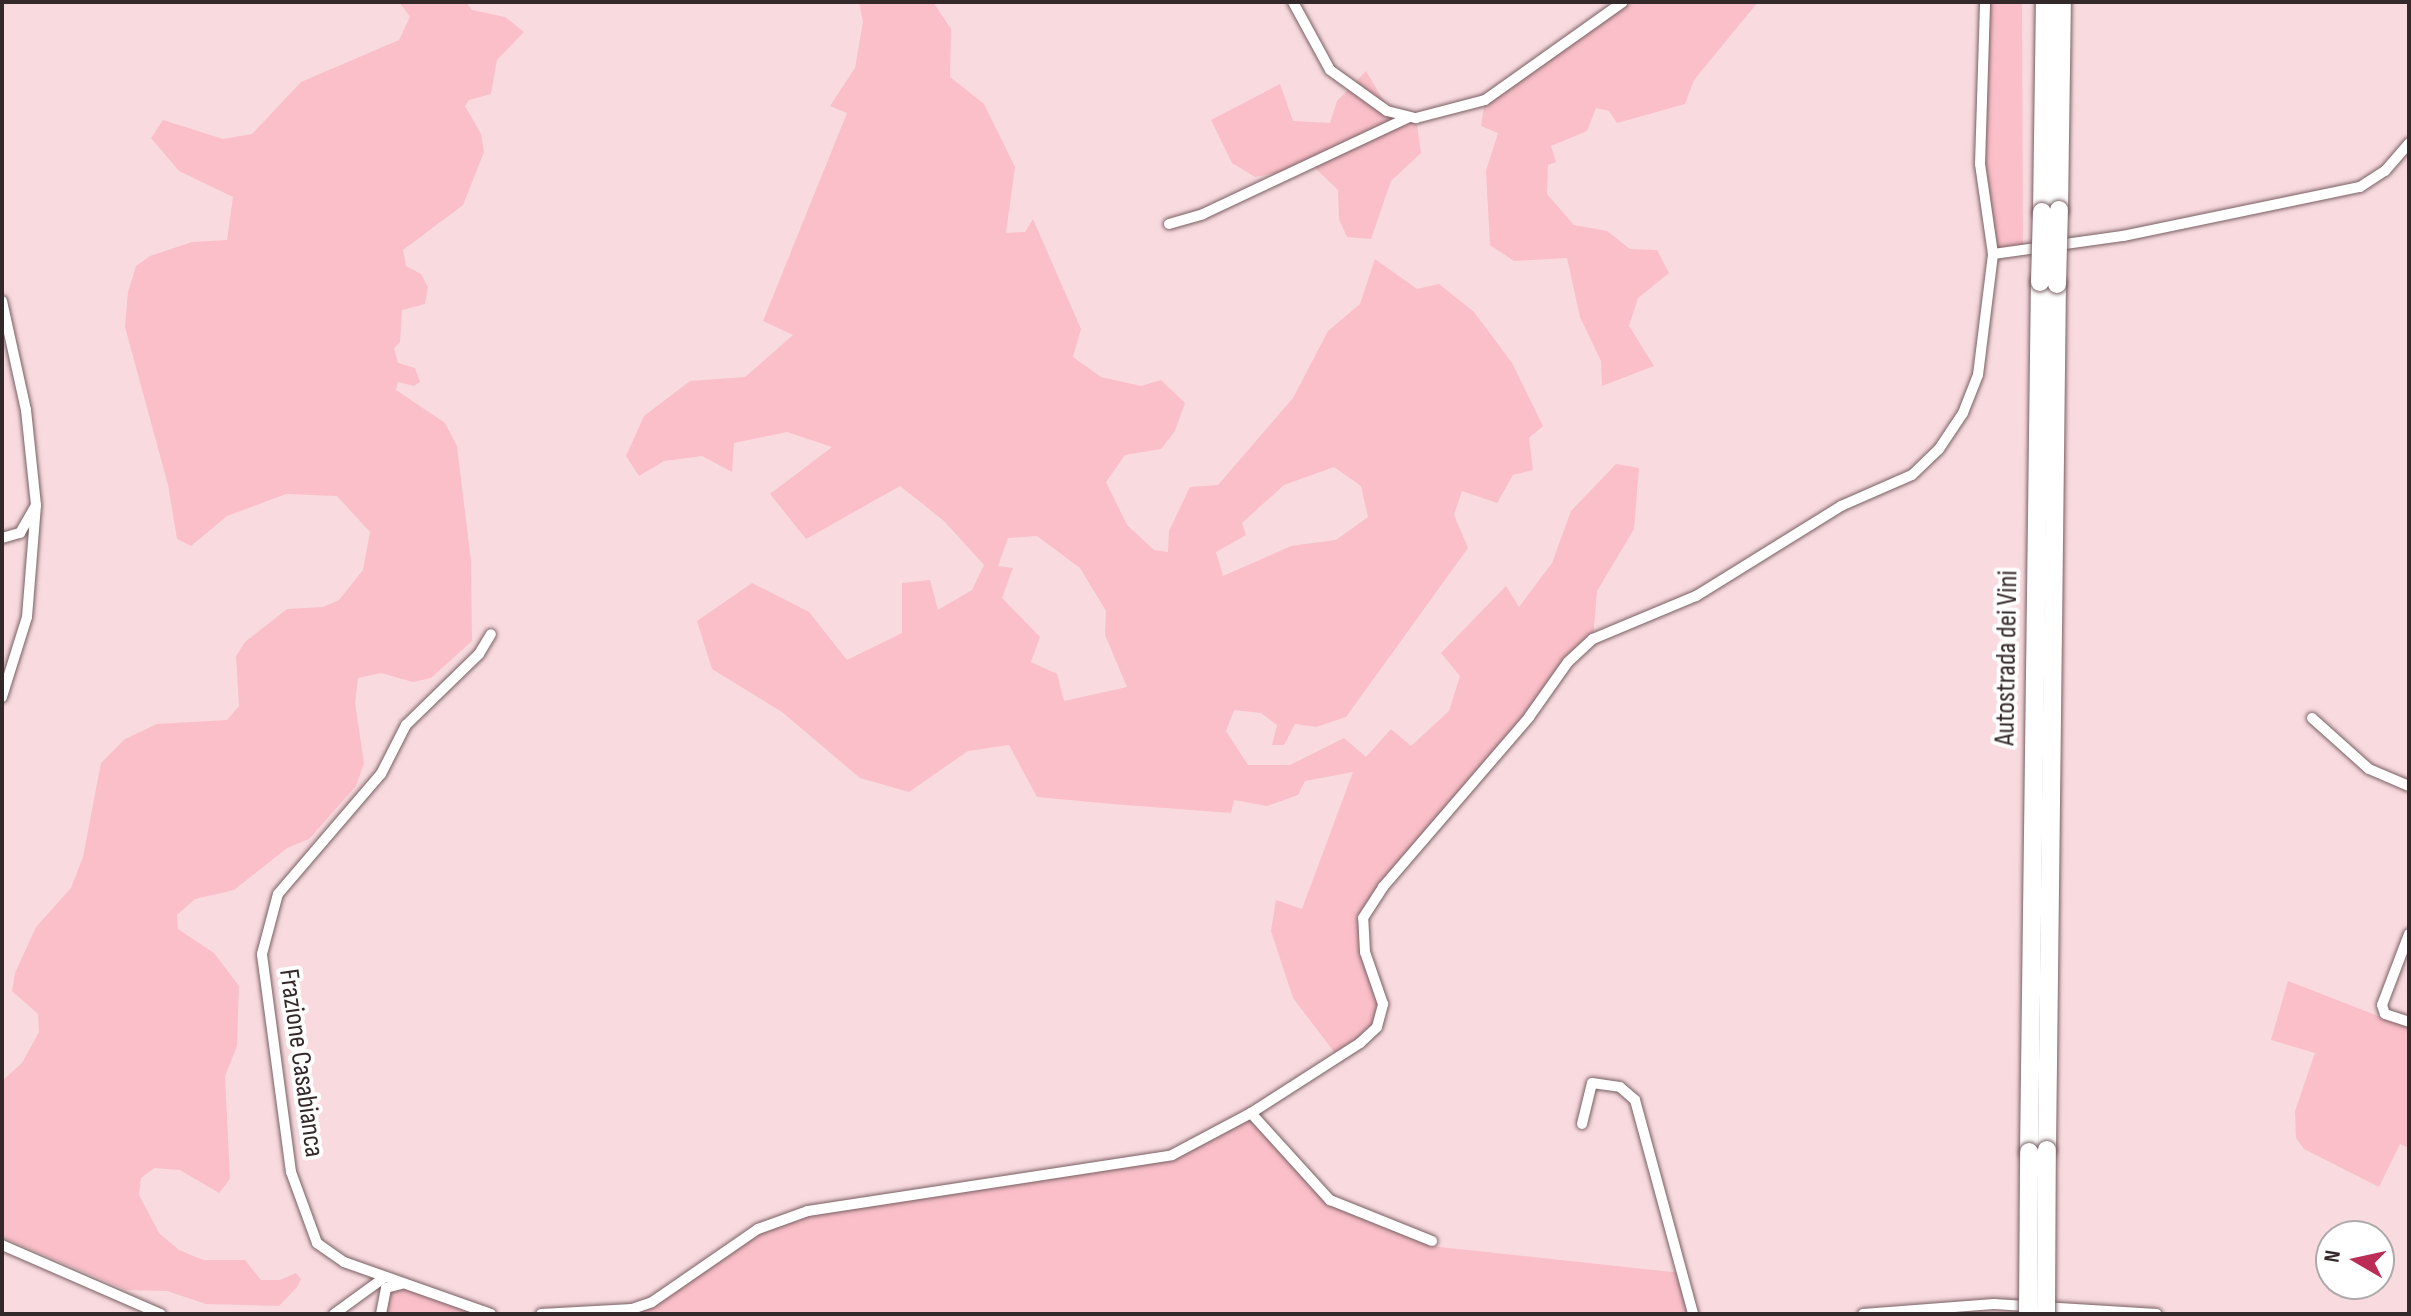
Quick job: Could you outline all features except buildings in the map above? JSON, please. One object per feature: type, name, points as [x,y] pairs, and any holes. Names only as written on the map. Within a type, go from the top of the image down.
[{"type":"highway","name":"Autostrada dei Vini","points":[[2028,1314],[2038,1151],[2050,211],[2045,2]]},
{"type":"highway","name":"Autostrada dei Vini","points":[[2050,211],[2062,2]]},
{"type":"highway","name":"Autostrada dei Vini","points":[[2038,1151],[2046,1314]]},
{"type":"street","points":[[1293,2],[1330,70],[1380,107],[1409,117]]},
{"type":"street","points":[[1169,224],[1203,214],[1409,117],[1485,100],[1623,2]]},
{"type":"street","points":[[541,1314],[632,1309],[652,1302],[758,1229],[808,1211],[1120,1167],[1172,1155],[1251,1113],[1377,1027],[1383,1004],[1365,952],[1363,918],[1568,662],[1593,639],[1696,596],[1841,506],[1912,475],[1939,449],[1963,413],[1978,375],[1993,254],[1980,164],[1985,2]]},
{"type":"street","points":[[1993,254],[2123,236],[2360,187],[2385,171],[2409,143]]},
{"type":"street","points":[[2,301],[26,410],[36,505],[27,617],[2,697]]},
{"type":"street","points":[[2,538],[20,533],[36,505]]},
{"type":"street","name":"Frazione Casabianca","points":[[491,634],[479,654],[406,725],[381,774],[278,894],[265,926],[267,1018],[291,1172],[305,1221],[317,1243],[344,1262],[491,1314]]},
{"type":"street","points":[[2312,718],[2369,769],[2409,786]]},
{"type":"street","points":[[2409,934],[2382,1005],[2385,1014],[2409,1022]]},
{"type":"street","points":[[1582,1124],[1592,1083],[1620,1087],[1635,1100],[1693,1314]]},
{"type":"street","points":[[1251,1113],[1330,1200],[1432,1241]]},
{"type":"street","points":[[2,1245],[161,1314]]},
{"type":"street","points":[[334,1314],[385,1277]]},
{"type":"street","points":[[381,1314],[386,1288],[403,1284]]},
{"type":"street","points":[[1863,1314],[1994,1304],[2157,1314]]},
{"type":"shaded area","points":[[399,2],[466,2],[472,10],[505,17],[524,32],[497,60],[491,94],[469,100],[465,106],[481,134],[484,152],[463,205],[403,250],[406,266],[421,274],[428,287],[425,304],[402,310],[400,342],[394,348],[398,363],[415,368],[420,382],[414,386],[398,382],[396,390],[445,423],[457,446],[471,561],[472,641],[431,678],[413,682],[381,673],[358,678],[355,703],[364,763],[356,786],[309,839],[287,848],[234,890],[195,899],[177,915],[178,929],[214,953],[239,986],[237,1046],[225,1076],[230,1179],[219,1193],[180,1170],[154,1168],[141,1178],[139,1195],[159,1233],[179,1250],[203,1260],[245,1260],[261,1280],[280,1280],[296,1273],[301,1279],[297,1287],[279,1306],[206,1304],[167,1291],[126,1290],[2,1237],[2,1081],[22,1063],[39,1032],[38,1014],[12,991],[15,973],[36,927],[71,888],[83,857],[101,763],[125,739],[157,724],[227,720],[239,706],[236,656],[245,642],[287,609],[323,607],[339,600],[363,570],[370,532],[337,496],[286,494],[227,516],[191,546],[177,539],[168,485],[125,327],[128,292],[136,266],[150,256],[192,242],[227,240],[233,197],[179,171],[151,138],[163,120],[223,139],[252,134],[301,82],[399,40],[410,17]]},
{"type":"shaded area","points":[[859,2],[933,2],[951,29],[950,77],[984,104],[1015,167],[1006,233],[1025,232],[1033,219],[1081,329],[1073,357],[1101,377],[1141,386],[1161,380],[1185,403],[1175,431],[1161,449],[1125,455],[1106,482],[1127,525],[1154,550],[1168,552],[1169,531],[1190,487],[1218,485],[1293,398],[1328,331],[1360,304],[1375,259],[1417,289],[1439,284],[1474,312],[1512,363],[1543,426],[1529,438],[1533,470],[1513,475],[1497,503],[1462,491],[1454,515],[1468,548],[1346,717],[1316,727],[1295,724],[1284,745],[1272,745],[1277,725],[1261,713],[1234,710],[1226,731],[1248,765],[1290,765],[1344,738],[1366,757],[1391,729],[1411,746],[1449,711],[1460,676],[1441,653],[1506,586],[1519,607],[1552,563],[1571,511],[1616,464],[1639,468],[1634,529],[1597,591],[1593,639],[1364,918],[1365,952],[1383,1004],[1377,1027],[1338,1057],[1293,998],[1271,931],[1276,900],[1302,909],[1353,772],[1305,781],[1298,795],[1267,806],[1234,800],[1231,813],[1112,804],[1037,797],[1009,745],[968,751],[909,792],[860,778],[782,712],[712,669],[697,621],[752,583],[809,612],[847,660],[902,633],[902,583],[930,580],[938,610],[972,590],[984,565],[944,521],[900,486],[806,539],[770,494],[832,447],[787,432],[734,443],[732,472],[702,456],[664,461],[639,476],[626,456],[644,416],[690,381],[745,377],[793,335],[763,321],[847,113],[830,106],[855,68],[863,22]],"holes":[[[1334,467],[1361,486],[1368,517],[1336,540],[1291,546],[1223,576],[1216,552],[1246,535],[1242,523],[1284,485]],[[1037,536],[1080,568],[1106,611],[1105,635],[1127,687],[1064,701],[1057,674],[1031,662],[1040,637],[1002,598],[1013,568],[998,566],[1008,538]]]},
{"type":"shaded area","points":[[1644,2],[1758,2],[1694,80],[1685,104],[1617,123],[1609,111],[1596,108],[1587,131],[1551,146],[1556,162],[1548,165],[1547,194],[1574,225],[1607,231],[1630,249],[1657,250],[1669,273],[1638,298],[1629,326],[1654,366],[1602,386],[1601,361],[1580,317],[1567,258],[1514,261],[1490,245],[1486,171],[1498,133],[1481,126],[1485,100],[1617,7]]},
{"type":"shaded area","points":[[1985,2],[2022,2],[2023,250],[1993,254],[1980,164]]},
{"type":"shaded area","points":[[1366,71],[1392,115],[1416,118],[1421,153],[1391,181],[1371,239],[1347,237],[1339,219],[1338,190],[1313,166],[1255,177],[1232,163],[1211,120],[1280,84],[1293,121],[1330,123],[1337,101]]},
{"type":"shaded area","points":[[2288,981],[2409,1028],[2409,1148],[2400,1144],[2379,1187],[2304,1149],[2296,1138],[2295,1111],[2315,1053],[2271,1040]]},
{"type":"shaded area","points":[[1251,1113],[1330,1200],[1440,1247],[1681,1273],[1689,1314],[541,1314],[652,1302],[758,1229],[808,1211],[1172,1155]]},
{"type":"shaded area","points":[[403,1284],[491,1314],[381,1314],[386,1288]]}]
